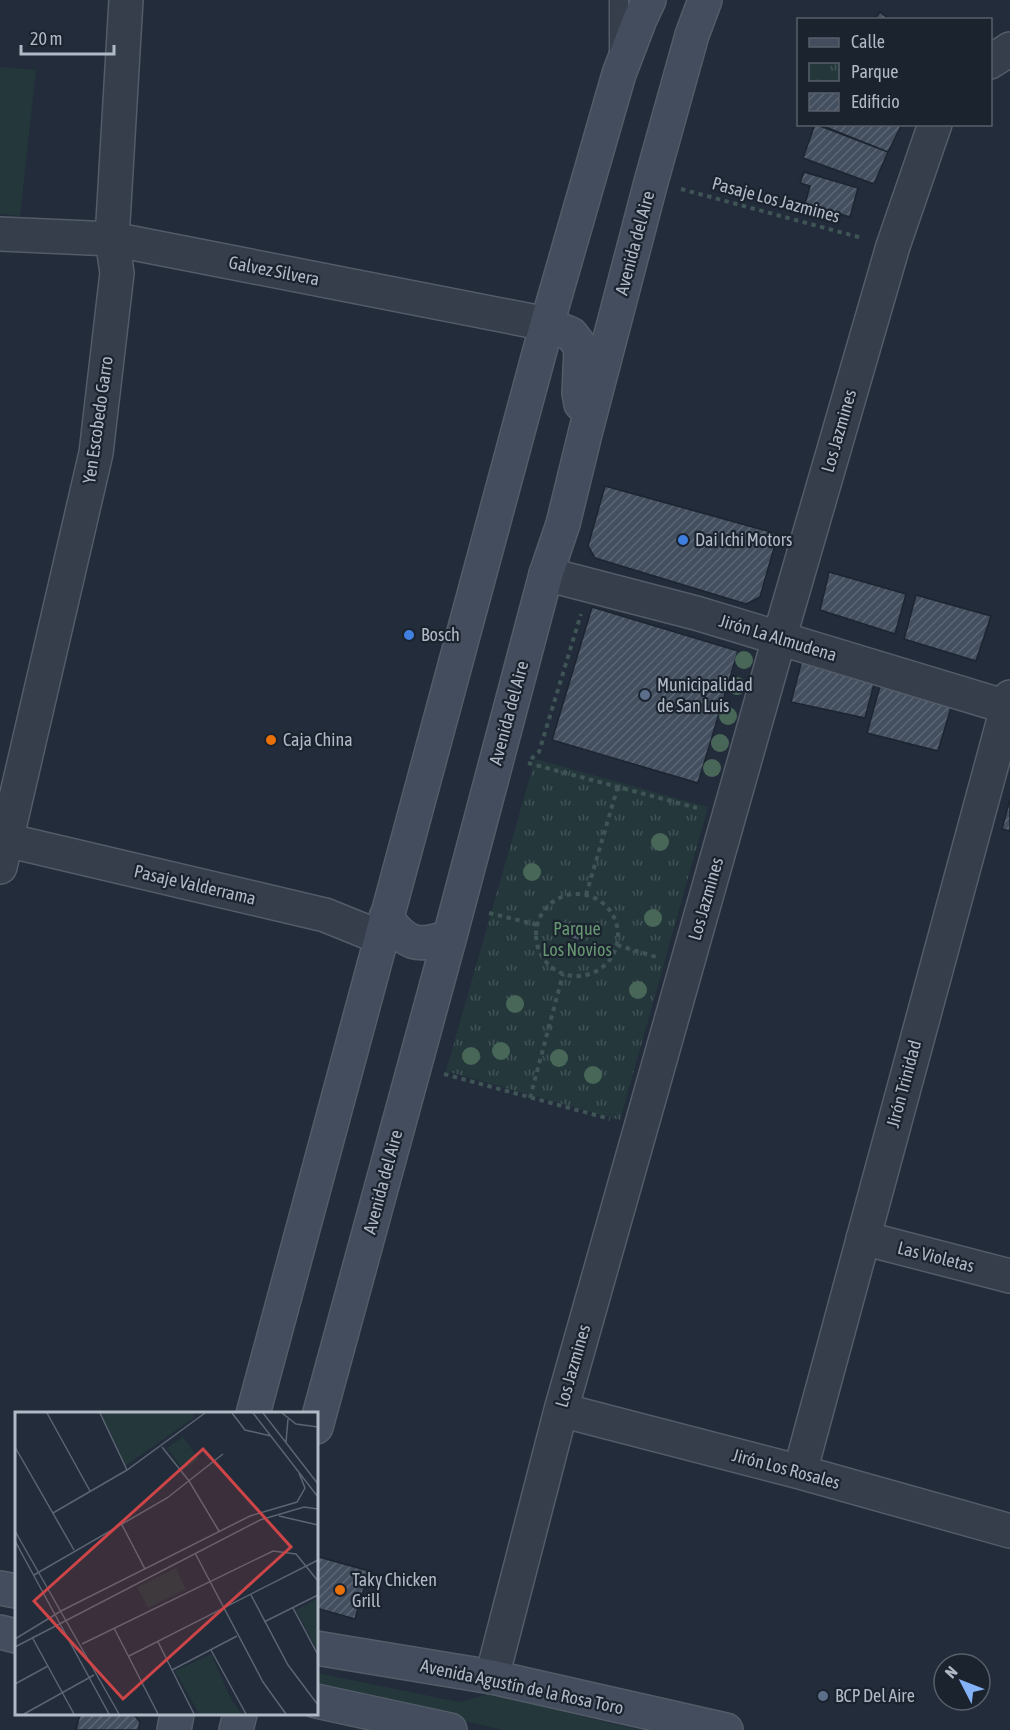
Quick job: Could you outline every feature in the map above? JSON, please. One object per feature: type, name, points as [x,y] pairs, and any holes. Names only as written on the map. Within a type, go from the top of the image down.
[{"type":"main road","points":[[253,1412],[547,324],[619,74],[649,0]]},
{"type":"main road","name":"Avenida del Aire","points":[[318,1419],[546,574],[563,524],[651,182],[692,35],[705,0]]},
{"type":"main road","points":[[547,324],[571,334],[581,347],[579,393],[586,429]]},
{"type":"main road","points":[[384,927],[416,943],[430,943],[450,936]]},
{"type":"main road","points":[[0,1588],[15,1591]]},
{"type":"main road","points":[[0,1632],[15,1636]]},
{"type":"main road","name":"Avenida Agustín de la Rosa Toro","points":[[318,1648],[492,1677],[726,1730]]},
{"type":"main road","points":[[318,1701],[450,1730]]},
{"type":"main road","points":[[174,1730],[177,1715]]},
{"type":"street","name":"Yen Escobedo Garro","points":[[3,853],[96,453],[117,273],[112,239],[126,0]]},
{"type":"street","points":[[992,61],[1010,49]]},
{"type":"street","name":"Los Jazmines","points":[[492,1677],[561,1410],[779,639],[893,246],[934,126]]},
{"type":"street","name":"Galvez Silvera","points":[[0,234],[112,239],[547,324]]},
{"type":"street","name":"Jirón La Almudena","points":[[546,574],[696,613],[1009,704]]},
{"type":"street","name":"Jirón Trinidad","points":[[800,1472],[1009,704]]},
{"type":"street","name":"Pasaje Valderrama","points":[[3,853],[384,927]]},
{"type":"street","name":"Las Violetas","points":[[862,1238],[1010,1276]]},
{"type":"street","name":"Jirón Los Rosales","points":[[561,1410],[800,1472],[1010,1531]]},
{"type":"lane","points":[[619,0],[619,74]]},
{"type":"path","name":"Pasaje Los Jazmines","points":[[651,182],[893,246]]},
{"type":"path","points":[[527,763],[699,808]]},
{"type":"path","points":[[586,896],[618,786]]},
{"type":"path","points":[[572,895],[586,896],[595,898],[611,912],[618,933],[617,945],[613,955],[597,971],[576,976],[563,974],[545,960],[539,949],[536,938],[538,925],[550,905],[561,898],[572,895]]},
{"type":"path","points":[[485,911],[538,925]]},
{"type":"path","points":[[617,945],[658,957]]},
{"type":"path","points":[[530,1098],[563,974]]},
{"type":"path","points":[[414,1067],[641,1127]]},
{"type":"green space","points":[[0,67],[36,70],[20,216],[0,214]]},
{"type":"green space","name":"Parque Los Novios","points":[[535,759],[708,807],[620,1120],[446,1071]]},
{"type":"green space","points":[[318,1673],[459,1702],[489,1694],[640,1730],[504,1730],[318,1688]]},
{"type":"building","points":[[880,12],[888,18],[876,18]]},
{"type":"building","points":[[814,126],[820,126],[888,152],[874,184],[803,158]]},
{"type":"building","points":[[823,126],[901,126],[888,152]]},
{"type":"building","points":[[804,172],[858,188],[850,217],[805,204],[810,186],[800,183]]},
{"type":"building","name":"Dai Ichi Motors","points":[[605,486],[778,534],[760,597],[746,604],[595,558],[588,546]]},
{"type":"building","points":[[829,572],[906,594],[895,634],[820,610]]},
{"type":"building","points":[[916,595],[991,616],[976,661],[904,639]]},
{"type":"building","name":"Municipalidad de San Luis","points":[[592,607],[738,651],[698,783],[552,740]]},
{"type":"building","points":[[802,660],[875,680],[865,718],[791,702]]},
{"type":"building","points":[[882,679],[953,701],[938,751],[867,733]]},
{"type":"building","points":[[1010,799],[1010,831],[1002,829]]},
{"type":"building","points":[[573,926],[583,930],[579,941],[568,937]]},
{"type":"building","name":"Taky Chicken Grill","points":[[319,1557],[369,1571],[355,1619],[318,1609]]},
{"type":"building","points":[[80,1715],[134,1715],[140,1722],[138,1730],[76,1730]]},
{"type":"place","name":"Dai Ichi Motors","points":[[683,540]]},
{"type":"place","name":"Bosch","points":[[409,635]]},
{"type":"place","name":"Municipalidad de San Luis","points":[[645,695]]},
{"type":"place","name":"Caja China","points":[[271,740]]},
{"type":"place","name":"Taky Chicken Grill","points":[[340,1590]]},
{"type":"place","name":"BCP Del Aire","points":[[823,1696]]}]
